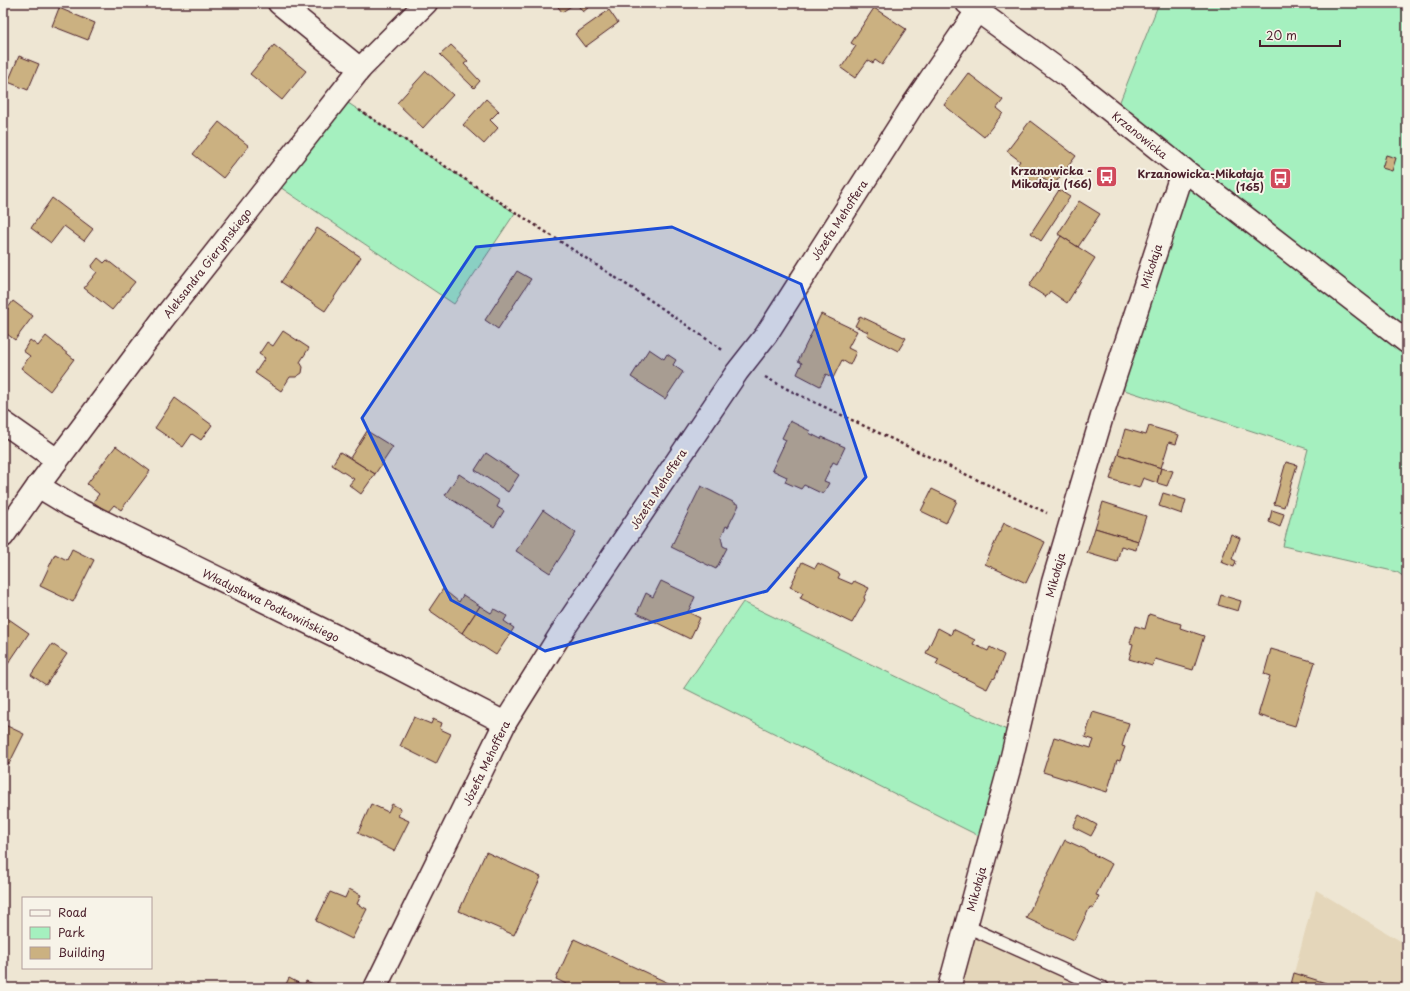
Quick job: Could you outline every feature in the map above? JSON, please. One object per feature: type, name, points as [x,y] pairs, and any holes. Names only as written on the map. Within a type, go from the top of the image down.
[{"type":"street","points":[[279,3],[360,69]]},
{"type":"street","name":"Aleksandra Gierymskiego","points":[[3,536],[57,460],[163,319],[360,69],[426,3]]},
{"type":"street","name":"Krzanowicka","points":[[972,7],[1067,76],[1183,169],[1407,342]]},
{"type":"street","name":"Józefa Mehoffera","points":[[375,988],[505,724],[565,627],[743,364],[766,334],[914,102],[972,7]]},
{"type":"street","name":"Mikołaja","points":[[949,988],[1009,769],[1052,582],[1103,413],[1183,169]]},
{"type":"street","points":[[3,422],[57,460]]},
{"type":"street","name":"Władysława Podkowińskiego","points":[[38,486],[71,506],[360,648],[505,724]]},
{"type":"lane","points":[[966,926],[1103,988]]},
{"type":"path","points":[[339,97],[653,302],[743,364],[791,391],[1070,524]]},
{"type":"highlighted area","points":[[672,227],[801,284],[866,477],[767,591],[545,651],[451,600],[362,418],[476,247]]},
{"type":"shaded area","points":[[1316,890],[1407,945],[1407,988],[1290,988]]},
{"type":"shaded area","points":[[966,926],[1117,988],[949,988]]},
{"type":"green space","points":[[1159,3],[1407,3],[1407,579],[1397,572],[1283,546],[1308,449],[1112,386],[1183,169],[1115,114]]},
{"type":"green space","points":[[339,97],[515,213],[454,304],[271,181]]},
{"type":"green space","points":[[743,602],[1017,735],[989,841],[684,688]]},
{"type":"building","points":[[555,3],[576,3],[562,12]]},
{"type":"building","points":[[576,3],[594,3],[583,12]]},
{"type":"building","points":[[59,8],[95,23],[88,40],[52,26]]},
{"type":"building","points":[[874,8],[906,29],[882,65],[875,60],[873,63],[868,60],[855,78],[841,68],[856,46],[851,43]]},
{"type":"building","points":[[609,10],[618,23],[585,47],[575,34]]},
{"type":"building","points":[[274,45],[306,71],[282,100],[250,74]]},
{"type":"building","points":[[451,45],[468,61],[464,64],[480,81],[474,88],[440,55]]},
{"type":"building","points":[[19,56],[39,64],[28,90],[8,82]]},
{"type":"building","points":[[426,71],[453,95],[423,128],[397,103]]},
{"type":"building","points":[[968,73],[1003,100],[997,108],[1003,113],[984,137],[944,105]]},
{"type":"building","points":[[486,99],[499,111],[490,120],[498,128],[484,144],[463,125]]},
{"type":"building","points":[[1030,121],[1076,156],[1053,186],[1040,176],[1035,184],[1015,168],[1020,161],[1007,151]]},
{"type":"building","points":[[219,122],[249,146],[223,178],[193,154]]},
{"type":"building","points":[[1386,155],[1396,158],[1392,171],[1382,168]]},
{"type":"building","points":[[1059,190],[1070,197],[1041,241],[1031,233]]},
{"type":"building","points":[[52,198],[93,229],[84,241],[64,226],[51,243],[31,228]]},
{"type":"building","points":[[1079,201],[1100,214],[1078,247],[1058,234]]},
{"type":"building","points":[[317,228],[361,257],[325,311],[281,282]]},
{"type":"building","points":[[1061,236],[1095,258],[1067,303],[1050,291],[1046,297],[1029,286]]},
{"type":"building","points":[[98,258],[104,263],[107,260],[135,282],[112,310],[84,288],[97,272],[91,267]]},
{"type":"building","points":[[517,271],[531,279],[498,329],[485,320]]},
{"type":"building","points":[[13,301],[33,316],[15,340],[3,331],[3,315]]},
{"type":"building","points":[[821,314],[857,331],[848,348],[856,352],[850,365],[842,360],[833,378],[826,374],[820,386],[797,374],[802,363],[798,361]]},
{"type":"building","points":[[860,316],[906,338],[898,351],[867,335],[868,332],[855,326]]},
{"type":"building","points":[[283,331],[309,348],[300,362],[303,367],[302,373],[296,377],[290,377],[281,391],[255,373],[265,358],[259,354],[267,342],[273,346]]},
{"type":"building","points":[[46,336],[74,359],[50,391],[21,368],[30,356],[23,351],[30,340],[38,346]]},
{"type":"building","points":[[649,349],[664,359],[667,354],[676,360],[673,365],[683,372],[665,399],[631,377]]},
{"type":"building","points":[[175,398],[212,425],[201,440],[192,434],[183,447],[155,428]]},
{"type":"building","points":[[790,421],[810,431],[809,433],[821,439],[822,437],[845,447],[837,464],[833,462],[824,481],[829,483],[823,494],[804,485],[801,489],[785,482],[787,477],[772,470],[786,440],[782,438]]},
{"type":"building","points":[[1149,426],[1179,435],[1176,444],[1169,442],[1161,468],[1118,454],[1125,429],[1146,435]]},
{"type":"building","points":[[367,431],[393,447],[375,474],[350,458]]},
{"type":"building","points":[[116,446],[150,471],[121,510],[114,505],[108,512],[93,502],[99,494],[87,484]]},
{"type":"building","points":[[340,452],[375,474],[361,494],[349,485],[354,479],[332,465]]},
{"type":"building","points":[[486,453],[519,475],[508,492],[475,470]]},
{"type":"building","points":[[1118,454],[1161,468],[1157,483],[1143,478],[1139,488],[1110,479]]},
{"type":"building","points":[[1286,462],[1297,465],[1284,507],[1274,504]]},
{"type":"building","points":[[1161,468],[1173,471],[1167,486],[1157,483]]},
{"type":"building","points":[[459,474],[500,501],[497,507],[504,511],[494,527],[445,495]]},
{"type":"building","points":[[701,486],[739,505],[721,537],[723,546],[727,548],[716,569],[671,547]]},
{"type":"building","points":[[932,489],[957,501],[946,523],[921,511]]},
{"type":"building","points":[[1163,493],[1186,500],[1182,514],[1159,506]]},
{"type":"building","points":[[1103,502],[1146,516],[1138,541],[1095,528]]},
{"type":"building","points":[[543,510],[576,533],[550,573],[516,551]]},
{"type":"building","points":[[1272,510],[1284,514],[1280,527],[1269,522]]},
{"type":"building","points":[[1004,523],[1045,542],[1026,583],[985,564]]},
{"type":"building","points":[[1095,528],[1138,541],[1136,550],[1121,546],[1117,562],[1087,553]]},
{"type":"building","points":[[1231,534],[1240,538],[1232,559],[1236,561],[1234,567],[1221,562]]},
{"type":"building","points":[[72,549],[94,560],[73,602],[40,586],[55,554],[67,560]]},
{"type":"building","points":[[802,562],[815,568],[818,563],[840,574],[838,578],[852,584],[854,581],[869,588],[864,597],[865,600],[852,623],[800,598],[803,593],[790,587]]},
{"type":"building","points":[[661,581],[695,597],[688,612],[700,618],[690,639],[637,613],[646,593],[653,597]]},
{"type":"building","points":[[443,589],[459,602],[463,595],[480,606],[462,633],[429,610]]},
{"type":"building","points":[[1221,595],[1241,601],[1238,611],[1218,605]]},
{"type":"building","points":[[480,606],[491,613],[494,609],[507,616],[504,621],[514,628],[496,655],[462,633]]},
{"type":"building","points":[[1149,614],[1181,624],[1180,628],[1204,636],[1193,670],[1155,659],[1152,666],[1129,659],[1133,644],[1130,643],[1135,626],[1145,629]]},
{"type":"building","points":[[3,615],[29,633],[8,664],[3,661]]},
{"type":"building","points":[[938,628],[951,635],[953,629],[975,640],[973,644],[988,651],[990,647],[1004,655],[995,678],[992,679],[987,689],[936,664],[939,659],[926,653]]},
{"type":"building","points":[[52,644],[67,654],[46,685],[31,675]]},
{"type":"building","points":[[1271,649],[1315,662],[1295,726],[1258,715],[1270,676],[1264,674]]},
{"type":"building","points":[[1093,712],[1129,723],[1122,746],[1125,747],[1120,761],[1117,760],[1107,792],[1043,772],[1054,737],[1091,748],[1094,740],[1085,737]]},
{"type":"building","points":[[414,717],[431,724],[433,719],[442,723],[440,729],[451,734],[436,764],[400,746]]},
{"type":"building","points":[[3,724],[24,734],[9,764],[3,760]]},
{"type":"building","points":[[371,804],[388,812],[392,804],[401,809],[398,816],[409,821],[394,851],[358,833]]},
{"type":"building","points":[[1079,815],[1097,825],[1091,836],[1073,827]]},
{"type":"building","points":[[1065,840],[1112,864],[1096,895],[1099,896],[1093,909],[1090,907],[1074,940],[1026,918]]},
{"type":"building","points":[[486,852],[541,877],[514,935],[459,911]]},
{"type":"building","points":[[349,889],[361,895],[357,904],[367,909],[352,939],[316,921],[330,892],[345,898]]},
{"type":"building","points":[[574,939],[679,988],[574,988],[556,979]]},
{"type":"building","points":[[1294,973],[1326,983],[1325,988],[1290,988]]},
{"type":"building","points":[[289,978],[304,986],[306,981],[316,985],[315,988],[284,988]]},
{"type":"place","name":"Krzanowicka - Mikołaja (166)","points":[[1107,176]]},
{"type":"place","name":"Krzanowicka-Mikołaja (165)","points":[[1280,179]]}]
